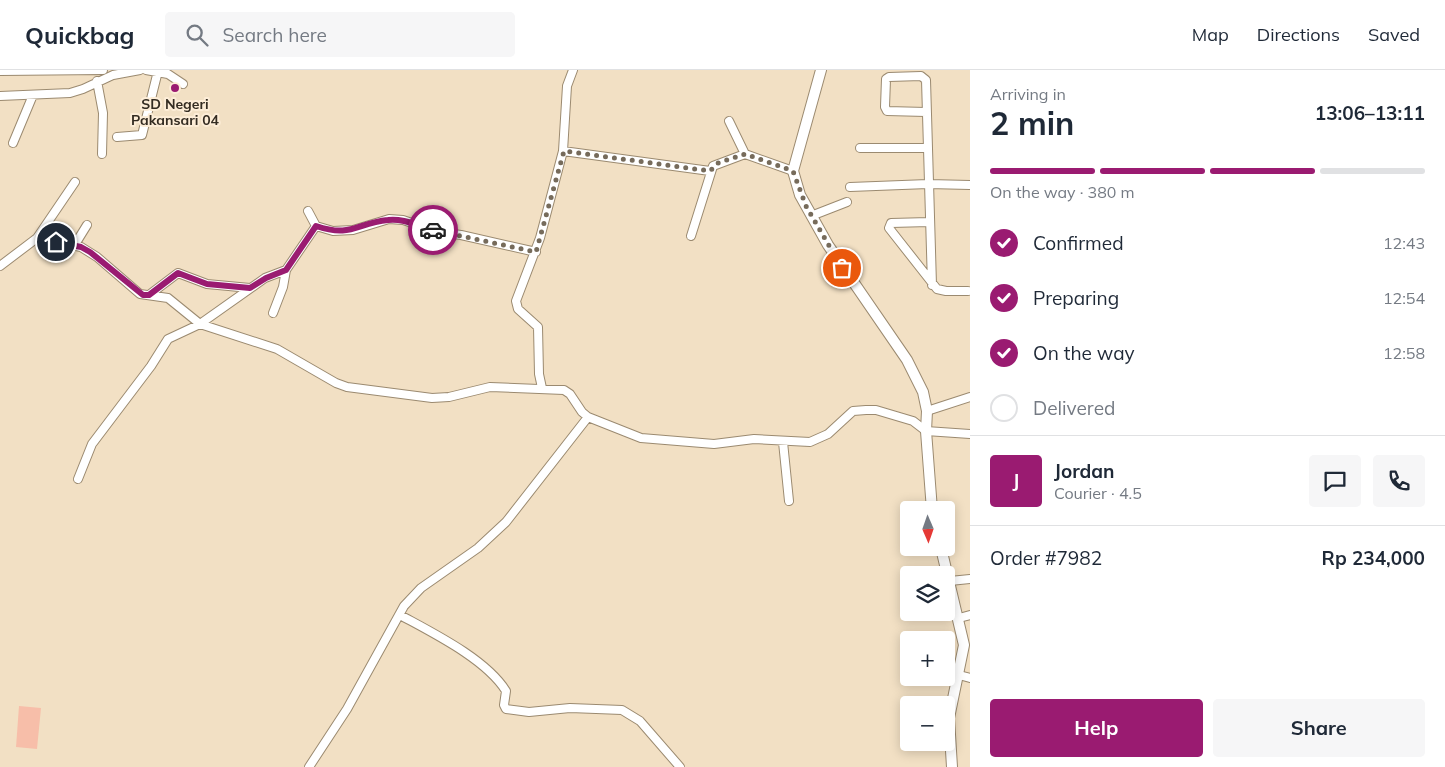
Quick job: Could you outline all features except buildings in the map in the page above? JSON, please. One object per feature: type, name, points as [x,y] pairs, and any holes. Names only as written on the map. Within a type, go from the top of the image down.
[{"type":"street","points":[[0,70],[103,70]]},
{"type":"street","points":[[0,96],[77,91],[113,75],[140,70]]},
{"type":"street","points":[[146,70],[158,71],[175,78],[183,84]]},
{"type":"street","points":[[542,388],[539,374],[538,327],[518,309],[516,301],[536,252],[564,151],[567,86],[574,70]]},
{"type":"street","points":[[821,70],[793,171],[800,195],[811,216],[850,280],[907,360],[923,392],[927,410],[926,431],[931,501]]},
{"type":"street","points":[[117,137],[142,135],[150,110],[158,71]]},
{"type":"street","points":[[926,112],[890,113],[885,107],[886,79],[889,77],[924,77],[926,112],[928,148],[932,285]]},
{"type":"street","points":[[97,81],[103,113],[102,154]]},
{"type":"street","points":[[13,143],[33,95]]},
{"type":"street","points":[[729,121],[745,154]]},
{"type":"street","points":[[860,148],[928,148]]},
{"type":"street","points":[[564,151],[710,171]]},
{"type":"street","points":[[692,236],[708,186],[710,171],[718,163],[745,154],[793,171]]},
{"type":"street","points":[[0,266],[37,238],[74,182]]},
{"type":"street","points":[[850,187],[928,184],[970,185]]},
{"type":"street","points":[[811,216],[847,202]]},
{"type":"street","points":[[308,211],[316,226],[333,232],[345,232],[389,219],[403,220],[439,232],[536,252]]},
{"type":"street","points":[[929,222],[890,223],[889,225],[932,285],[940,291],[968,291]]},
{"type":"street","points":[[74,246],[87,225]]},
{"type":"street","points":[[273,313],[283,287],[286,270],[316,226]]},
{"type":"street","points":[[37,238],[74,246],[97,257],[140,294],[168,298],[200,324],[277,349],[347,388],[432,398],[449,397],[490,387],[564,390],[570,394],[582,412],[588,417],[641,438],[714,444],[754,439],[783,442],[815,441],[828,434],[848,414],[866,410],[876,410],[913,421],[926,431],[970,434]]},
{"type":"street","points":[[915,262],[931,260]]},
{"type":"street","points":[[78,480],[92,444],[151,366],[168,339],[200,324],[250,288],[266,278],[286,270]]},
{"type":"street","points":[[149,295],[178,273],[207,284],[250,288]]},
{"type":"street","points":[[927,410],[970,396]]},
{"type":"street","points":[[309,767],[347,709],[400,615],[421,588],[478,548],[506,522],[588,417]]},
{"type":"street","points":[[783,442],[789,501]]},
{"type":"street","points":[[955,580],[970,579]]},
{"type":"street","points":[[952,767],[949,718],[964,644],[955,602]]},
{"type":"street","points":[[400,615],[459,648],[498,681],[506,691],[504,705],[506,708],[529,712],[570,708],[622,710],[640,721],[680,767]]},
{"type":"street","points":[[959,618],[970,615]]},
{"type":"street","points":[[959,676],[970,678]]},
{"type":"shaded area","points":[[19,706],[41,708],[37,749],[16,747]]},
{"type":"way so far","points":[[433,230],[536,252],[557,170],[564,151],[710,171],[710,168],[718,163],[745,154],[793,171],[800,195],[842,268]]},
{"type":"place","name":"SD Negeri Pakansari 04","points":[[175,88]]},
{"type":"route","points":[[56,242],[81,247],[90,252],[140,294],[149,295],[176,273],[207,284],[235,285],[250,288],[273,274],[286,270],[316,226],[333,232],[345,232],[389,219],[403,220],[433,230]]}]
